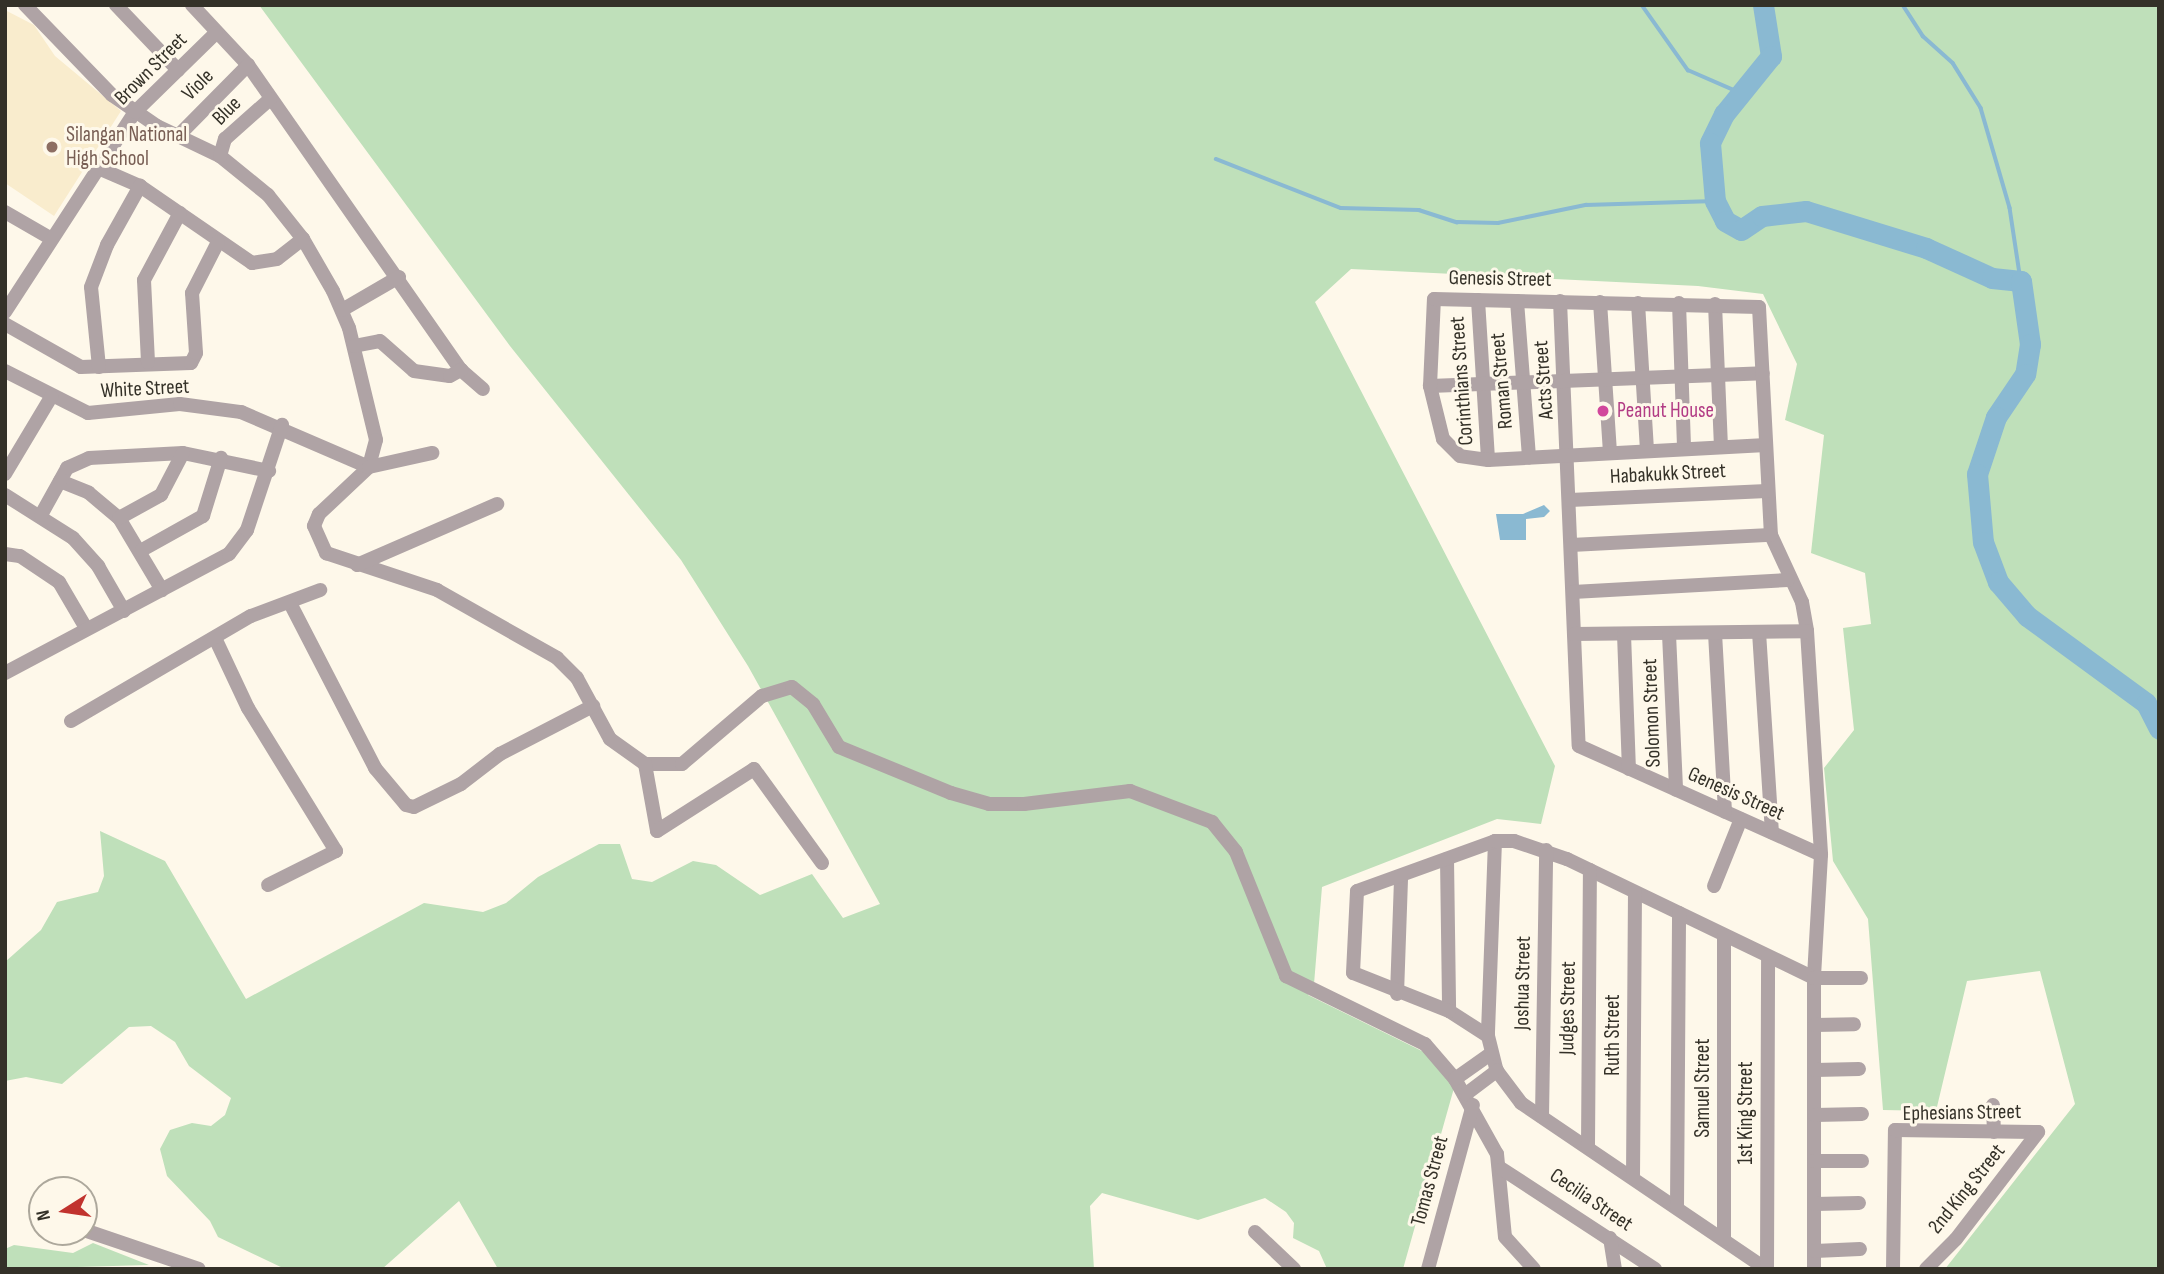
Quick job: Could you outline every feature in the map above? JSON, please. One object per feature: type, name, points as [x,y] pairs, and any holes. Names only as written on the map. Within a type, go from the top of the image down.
[{"type":"street","points":[[25,5],[93,78],[135,112],[220,156],[268,195],[303,239],[342,310],[354,346],[375,431],[369,467]]},
{"type":"street","points":[[116,5],[178,70]]},
{"type":"street","points":[[192,5],[248,65],[400,277],[461,370],[482,389]]},
{"type":"street","name":"Brown Street","points":[[5,312],[96,167],[135,112],[216,33]]},
{"type":"street","name":"Viole","points":[[178,136],[248,65]]},
{"type":"street","name":"Blue","points":[[220,156],[225,139],[270,99]]},
{"type":"street","points":[[96,167],[140,186],[252,263],[262,263],[303,239]]},
{"type":"street","points":[[99,368],[91,287],[107,245],[140,186]]},
{"type":"street","points":[[6,213],[50,238]]},
{"type":"street","points":[[148,362],[144,279],[180,213]]},
{"type":"street","points":[[5,324],[81,367],[99,368],[195,360],[192,293],[218,242]]},
{"type":"street","points":[[342,310],[400,277]]},
{"type":"street","name":"Genesis Street","points":[[1815,1269],[1814,978],[1821,855],[1807,631],[1802,602],[1788,580],[1771,535],[1759,307],[1434,299],[1430,386],[1448,445],[1468,459],[1570,455],[1579,746],[1821,855]]},
{"type":"street","name":"Corinthians Street","points":[[1478,300],[1488,460]]},
{"type":"street","name":"Roman Street","points":[[1517,301],[1529,458]]},
{"type":"street","name":"Acts Street","points":[[1560,301],[1570,455]]},
{"type":"street","points":[[1600,302],[1610,452]]},
{"type":"street","points":[[1638,303],[1647,450]]},
{"type":"street","points":[[1679,303],[1684,448]]},
{"type":"street","points":[[1715,304],[1721,446]]},
{"type":"street","points":[[354,346],[380,341],[414,371],[450,376],[461,370]]},
{"type":"street","name":"White Street","points":[[5,371],[51,397],[88,413],[180,404],[241,412],[282,425],[369,467]]},
{"type":"street","points":[[1430,386],[1763,373]]},
{"type":"street","points":[[5,474],[51,397]]},
{"type":"street","points":[[5,672],[229,554],[247,530],[269,471],[282,425]]},
{"type":"street","points":[[1570,455],[1766,445]]},
{"type":"street","points":[[41,515],[67,468],[89,458],[183,453],[221,458],[269,471]]},
{"type":"street","points":[[119,518],[162,495],[183,453]]},
{"type":"street","points":[[432,453],[369,467],[329,503],[314,526],[326,553],[437,590],[539,647],[568,667],[593,706],[610,740],[645,764],[670,767],[694,757],[751,705],[784,686],[806,696],[839,747],[951,793],[989,804],[1024,804],[1130,791],[1195,813],[1212,822],[1236,852],[1286,976],[1425,1044],[1455,1079],[1469,1099],[1502,1169],[1505,1237],[1534,1269]]},
{"type":"street","points":[[142,550],[203,516],[221,458]]},
{"type":"street","points":[[60,481],[89,493],[119,518],[142,550],[162,590]]},
{"type":"street","name":"Habakukk Street","points":[[1570,500],[1768,491]]},
{"type":"street","points":[[5,495],[41,515],[99,566],[124,611]]},
{"type":"street","points":[[358,565],[497,504]]},
{"type":"street","points":[[1571,545],[1771,535]]},
{"type":"street","points":[[5,554],[20,556],[59,582],[86,628]]},
{"type":"street","points":[[1573,592],[1788,580]]},
{"type":"street","points":[[71,721],[215,638],[320,590]]},
{"type":"street","points":[[290,603],[375,768],[414,807],[593,706]]},
{"type":"street","points":[[1574,634],[1807,631]]},
{"type":"street","points":[[1759,632],[1772,833]]},
{"type":"street","points":[[1714,633],[1725,812]]},
{"type":"street","points":[[1624,634],[1629,769]]},
{"type":"street","name":"Solomon Street","points":[[1669,634],[1676,790]]},
{"type":"street","points":[[215,638],[248,708],[336,851],[268,885]]},
{"type":"street","points":[[645,764],[657,831],[754,769],[822,863]]},
{"type":"street","points":[[1714,886],[1741,819]]},
{"type":"street","points":[[1495,841],[1488,1036],[1489,1055],[1497,1071],[1521,1103],[1767,1269]]},
{"type":"street","points":[[1488,1036],[1449,1011],[1397,994],[1353,973],[1357,891],[1401,879],[1495,841],[1546,850],[1814,978],[1861,978]]},
{"type":"street","name":"Joshua Street","points":[[1542,1117],[1546,850]]},
{"type":"street","points":[[1447,859],[1449,1011]]},
{"type":"street","name":"Judges Street","points":[[1588,1146],[1590,870]]},
{"type":"street","points":[[1397,994],[1401,879]]},
{"type":"street","name":"Ruth Street","points":[[1633,1177],[1635,893]]},
{"type":"street","points":[[1677,1207],[1679,913]]},
{"type":"street","name":"Samuel Street","points":[[1724,936],[1724,1239]]},
{"type":"street","name":"1st King Street","points":[[1767,1269],[1768,957]]},
{"type":"street","points":[[1815,1026],[1854,1024]]},
{"type":"street","points":[[1455,1079],[1489,1055]]},
{"type":"street","points":[[1815,1070],[1858,1069]]},
{"type":"street","points":[[1469,1099],[1497,1071]]},
{"type":"street","name":"Tomas Street","points":[[1429,1263],[1469,1099]]},
{"type":"street","points":[[1993,1105],[1994,1132]]},
{"type":"street","points":[[1815,1115],[1861,1114]]},
{"type":"street","name":"Ephesians Street","points":[[1893,1269],[1895,1130],[2038,1132]]},
{"type":"street","name":"2nd King Street","points":[[1926,1269],[1956,1239],[2038,1132]]},
{"type":"street","points":[[1814,1161],[1862,1161]]},
{"type":"street","name":"Cecilia Street","points":[[1502,1169],[1655,1269]]},
{"type":"street","points":[[1815,1204],[1859,1203]]},
{"type":"street","points":[[1255,1232],[1294,1269]]},
{"type":"street","points":[[98,1235],[199,1269]]},
{"type":"street","points":[[1610,1238],[1615,1269]]},
{"type":"street","points":[[1815,1251],[1860,1249]]},
{"type":"street","points":[[1429,1263],[1442,1269]]},
{"type":"shaded area","name":"Silangan National High School","points":[[5,10],[34,25],[55,56],[121,111],[54,216],[5,183]]},
{"type":"green space","points":[[259,5],[2159,5],[2159,1269],[1945,1269],[2075,1104],[2040,971],[1967,981],[1936,1111],[1883,1110],[1868,919],[1833,861],[1824,768],[1854,730],[1843,628],[1871,624],[1865,573],[1811,553],[1824,435],[1785,420],[1797,364],[1763,294],[1698,286],[1351,269],[1315,302],[1555,766],[1541,824],[1497,819],[1322,887],[1314,984],[1308,995],[1428,1054],[1454,1088],[1403,1269],[1327,1269],[1319,1251],[1293,1238],[1294,1223],[1286,1212],[1265,1198],[1198,1220],[1102,1193],[1090,1206],[1094,1269],[498,1269],[459,1201],[382,1269],[285,1269],[218,1237],[210,1221],[167,1176],[160,1149],[170,1130],[192,1123],[211,1126],[225,1115],[231,1098],[189,1066],[175,1042],[151,1026],[129,1027],[62,1084],[26,1077],[5,1081],[5,962],[41,930],[57,902],[98,892],[104,876],[100,831],[165,861],[246,999],[424,903],[483,912],[506,903],[538,877],[599,844],[620,844],[632,879],[652,882],[693,861],[716,865],[760,895],[812,874],[843,918],[880,904],[748,666],[681,560],[510,346]]},
{"type":"green space","points":[[14,1245],[73,1253],[87,1246],[98,1245],[149,1265],[5,1269],[5,1249]]},
{"type":"water","points":[[1544,505],[1550,511],[1544,517],[1526,519],[1526,540],[1500,540],[1496,514],[1523,514]]},
{"type":"waterway","points":[[1642,5],[1688,70],[1743,94]]},
{"type":"waterway","points":[[1763,5],[1771,56],[1724,114],[1710,143],[1715,201],[1725,221],[1741,230],[1762,216],[1806,211],[1926,248],[1992,278],[2021,281],[2030,344],[2025,374],[1996,417],[1977,474],[1983,542],[1998,582],[2027,616],[2146,703],[2159,729]]},
{"type":"waterway","points":[[1903,5],[1923,36],[1953,63],[1981,108],[2010,208],[2021,281]]},
{"type":"waterway","points":[[1216,159],[1341,208],[1419,210],[1457,222],[1498,223],[1586,205],[1715,201]]},
{"type":"place","name":"Silangan National High School","points":[[52,147]]},
{"type":"place","name":"Peanut House","points":[[1603,411]]}]
